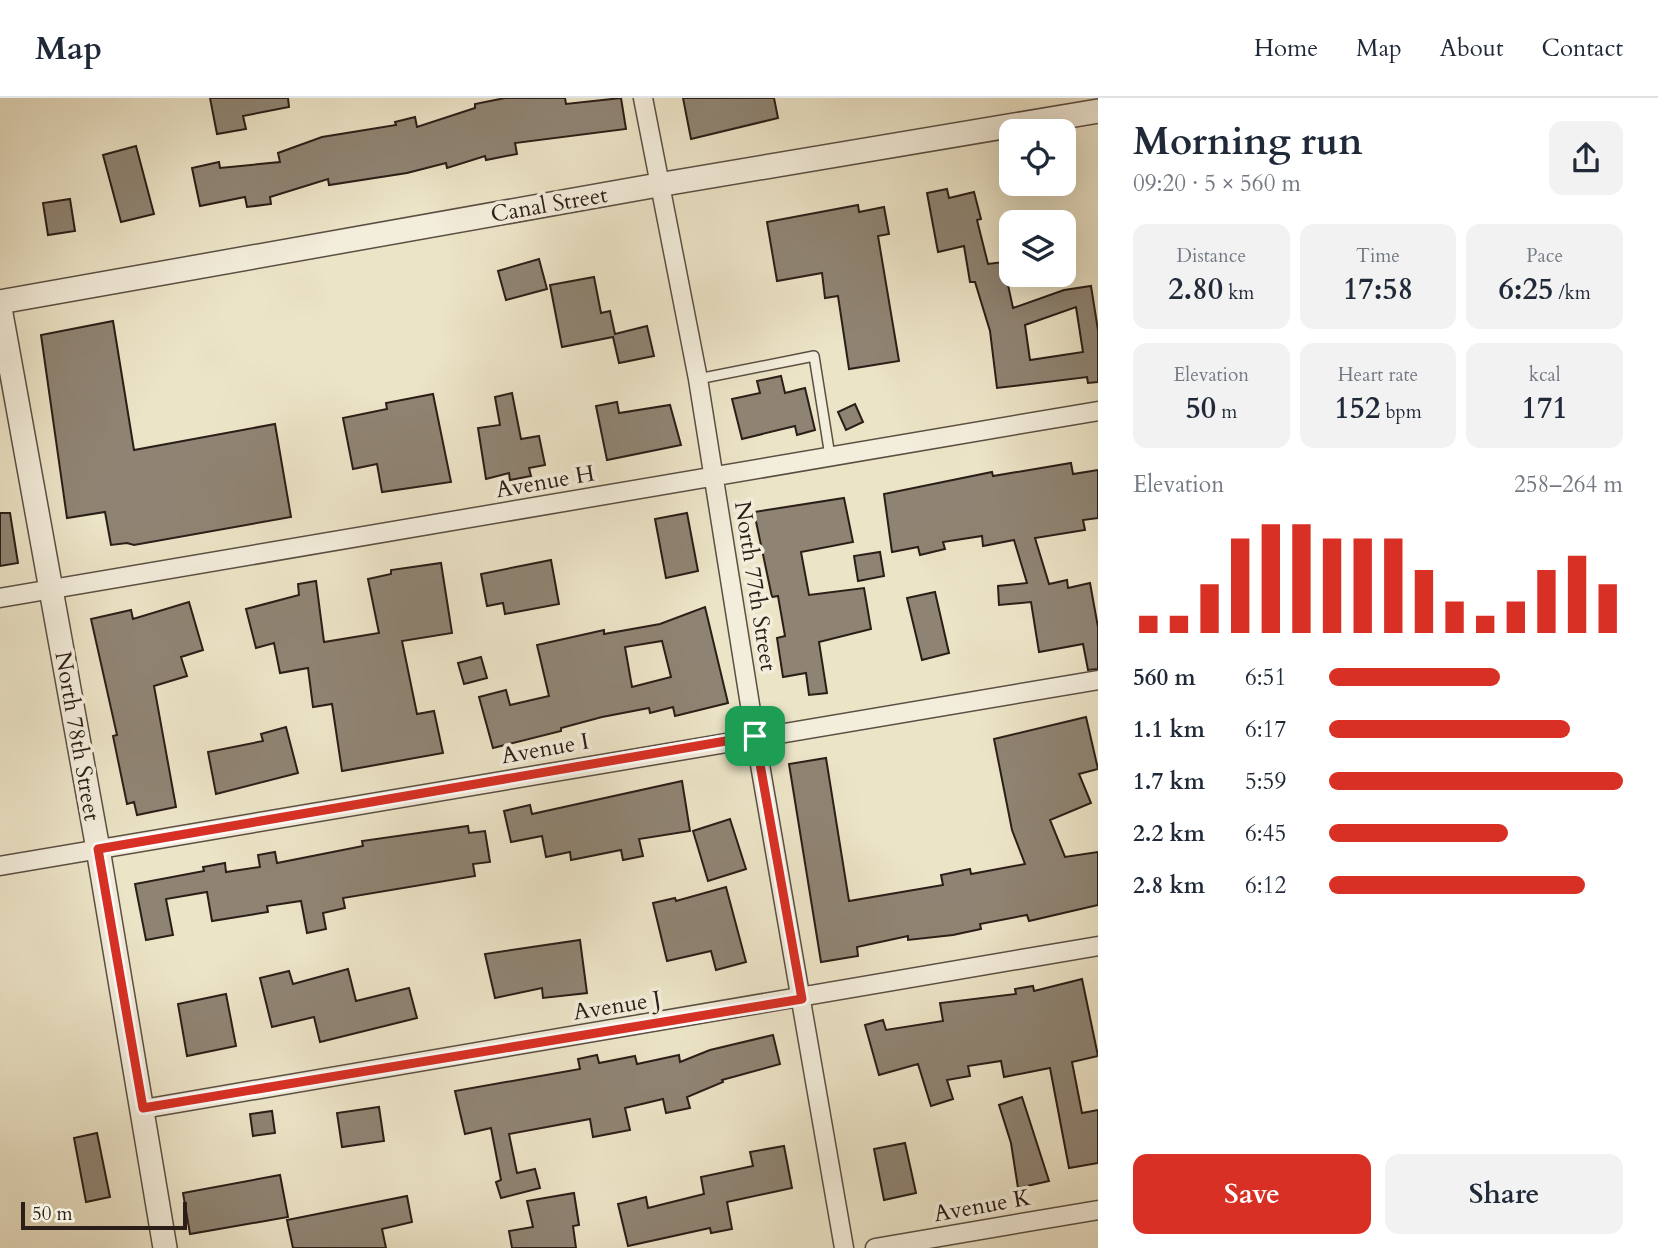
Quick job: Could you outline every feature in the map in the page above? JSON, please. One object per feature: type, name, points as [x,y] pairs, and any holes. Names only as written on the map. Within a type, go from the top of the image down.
[{"type":"street","name":"North 77th Street","points":[[643,98],[698,379],[755,736],[844,1248]]},
{"type":"street","name":"Canal Street","points":[[0,302],[658,185],[1098,111]]},
{"type":"street","name":"North 78th Street","points":[[0,308],[98,849],[165,1248]]},
{"type":"street","name":"Avenue H","points":[[0,598],[1098,411]]},
{"type":"street","name":"Avenue I","points":[[0,866],[1098,680]]},
{"type":"street","name":"Avenue J","points":[[143,1108],[802,999],[1098,946]]},
{"type":"street","name":"Avenue K","points":[[875,1248],[1098,1210]]},
{"type":"lane","points":[[698,379],[814,356],[830,456]]},
{"type":"building","points":[[210,98],[288,98],[289,107],[243,116],[246,129],[217,134]]},
{"type":"building","points":[[505,98],[565,98],[566,104],[621,98],[626,129],[515,143],[517,154],[486,160],[485,156],[447,168],[446,163],[407,173],[329,185],[328,179],[270,197],[271,204],[247,207],[245,197],[200,206],[192,168],[219,162],[220,168],[280,162],[278,153],[322,137],[396,125],[395,122],[415,117],[417,127],[475,108],[475,104]]},
{"type":"building","points":[[683,98],[774,98],[778,118],[691,139]]},
{"type":"building","points":[[136,146],[154,214],[121,222],[103,155]]},
{"type":"building","points":[[947,189],[949,198],[974,192],[981,219],[977,220],[988,264],[999,263],[999,287],[1008,287],[1013,308],[1064,290],[1091,286],[1098,330],[1098,382],[1088,383],[1087,377],[997,388],[990,331],[975,282],[970,282],[964,246],[938,252],[927,193]],"holes":[[[1076,307],[1083,352],[1030,360],[1025,325]]]},
{"type":"building","points":[[70,199],[75,231],[48,235],[43,203]]},
{"type":"building","points":[[858,205],[859,212],[884,207],[889,234],[878,236],[899,361],[849,369],[838,296],[825,298],[822,273],[777,281],[767,222]]},
{"type":"building","points":[[539,259],[547,289],[506,300],[498,271]]},
{"type":"building","points":[[594,277],[601,313],[610,311],[615,334],[647,326],[654,356],[619,363],[613,337],[562,347],[550,285]]},
{"type":"building","points":[[113,321],[134,450],[275,424],[291,517],[134,545],[111,545],[105,512],[67,518],[41,335]]},
{"type":"building","points":[[781,376],[785,393],[805,388],[815,430],[797,435],[795,426],[742,439],[732,399],[760,393],[757,381]]},
{"type":"building","points":[[512,393],[521,439],[539,436],[545,465],[529,468],[531,476],[510,480],[509,473],[486,479],[478,428],[500,425],[495,397]]},
{"type":"building","points":[[433,394],[451,482],[382,492],[377,464],[353,469],[343,418],[387,409],[386,403]]},
{"type":"building","points":[[617,402],[619,413],[670,405],[681,445],[607,460],[596,406]]},
{"type":"building","points":[[855,404],[863,422],[846,430],[838,412]]},
{"type":"building","points":[[1071,463],[1073,474],[1098,470],[1098,518],[1083,520],[1085,530],[1035,538],[1049,584],[1067,580],[1068,588],[1090,583],[1098,627],[1098,669],[1088,670],[1083,644],[1039,652],[1031,602],[999,605],[998,586],[1027,583],[1014,540],[983,546],[982,536],[943,542],[945,549],[920,555],[918,547],[892,552],[884,494],[992,472],[993,476]]},
{"type":"building","points":[[844,498],[853,542],[801,552],[809,595],[864,588],[871,629],[819,642],[827,693],[809,695],[806,673],[783,677],[777,638],[785,636],[778,596],[772,597],[754,512]]},
{"type":"building","points":[[0,513],[10,513],[18,563],[0,566]]},
{"type":"building","points":[[687,513],[698,571],[666,578],[655,519]]},
{"type":"building","points":[[880,552],[884,576],[858,581],[854,556]]},
{"type":"building","points":[[551,560],[559,604],[505,614],[503,603],[487,606],[481,574]]},
{"type":"building","points":[[441,563],[452,633],[402,641],[417,714],[434,711],[443,753],[342,771],[332,704],[313,707],[308,668],[280,673],[274,643],[256,648],[246,609],[299,595],[298,584],[316,581],[324,642],[379,633],[368,579],[391,574],[391,570]]},
{"type":"building","points":[[935,592],[949,653],[922,660],[907,598]]},
{"type":"building","points":[[189,602],[203,650],[181,657],[187,676],[154,686],[176,807],[137,815],[134,802],[127,804],[113,736],[117,735],[91,619],[131,610],[133,619]]},
{"type":"building","points":[[705,607],[728,703],[675,716],[673,707],[650,713],[649,708],[602,717],[561,728],[561,731],[493,748],[479,697],[506,690],[510,705],[549,696],[537,645],[604,630],[604,634],[660,624]],"holes":[[[662,641],[671,677],[632,687],[625,647]]]},
{"type":"building","points":[[481,657],[487,678],[464,684],[458,663]]},
{"type":"building","points":[[1086,717],[1098,769],[1079,774],[1091,803],[1050,820],[1065,857],[1098,852],[1098,905],[1029,921],[1027,915],[980,924],[981,929],[953,935],[908,940],[908,936],[857,947],[858,956],[821,962],[789,764],[826,758],[849,901],[943,885],[941,875],[970,869],[971,874],[1025,864],[1012,830],[994,739]]},
{"type":"building","points":[[286,727],[298,773],[216,794],[208,752],[263,741],[261,734]]},
{"type":"building","points":[[682,781],[690,831],[639,839],[643,856],[623,860],[621,850],[571,860],[570,852],[546,857],[542,836],[511,842],[504,811],[530,805],[532,814]]},
{"type":"building","points":[[730,819],[746,869],[708,881],[693,831]]},
{"type":"building","points":[[468,826],[469,833],[485,831],[490,862],[473,864],[475,876],[343,898],[345,908],[323,913],[326,929],[307,933],[301,901],[267,906],[268,912],[212,921],[207,892],[166,899],[173,935],[146,940],[135,884],[204,871],[203,867],[225,863],[226,872],[260,867],[258,855],[275,852],[277,863],[363,846],[362,841]]},
{"type":"building","points":[[726,887],[746,962],[716,970],[711,951],[667,961],[653,903],[675,898],[676,901]]},
{"type":"building","points":[[580,940],[587,993],[543,998],[542,988],[495,998],[485,954]]},
{"type":"building","points":[[348,969],[356,1001],[409,988],[417,1018],[320,1042],[314,1017],[272,1027],[260,978],[289,971],[293,984]]},
{"type":"building","points":[[1082,979],[1098,1056],[1072,1062],[1082,1113],[1098,1110],[1098,1163],[1069,1168],[1050,1068],[1004,1077],[1001,1061],[968,1066],[970,1076],[947,1080],[953,1099],[931,1106],[918,1064],[879,1075],[865,1025],[883,1020],[886,1030],[943,1021],[940,1003],[1016,994],[1015,989],[1033,986],[1034,991]]},
{"type":"building","points":[[226,994],[236,1046],[187,1056],[178,1004]]},
{"type":"building","points":[[773,1035],[780,1064],[722,1080],[723,1082],[687,1097],[690,1108],[666,1113],[663,1099],[625,1108],[630,1130],[593,1137],[590,1119],[509,1134],[517,1173],[535,1169],[540,1188],[501,1198],[496,1182],[501,1180],[491,1128],[465,1134],[455,1091],[580,1069],[578,1059],[597,1055],[599,1063],[635,1056],[637,1064],[679,1055],[680,1062],[710,1050]]},
{"type":"building","points":[[1022,1097],[1049,1181],[1018,1188],[1011,1143],[999,1105]]},
{"type":"building","points":[[379,1107],[384,1141],[342,1147],[337,1113]]},
{"type":"building","points":[[272,1111],[275,1133],[253,1136],[250,1114]]},
{"type":"building","points":[[97,1133],[110,1197],[86,1202],[74,1138]]},
{"type":"building","points":[[905,1143],[916,1193],[884,1200],[874,1149]]},
{"type":"building","points":[[784,1146],[792,1188],[727,1202],[732,1229],[711,1233],[710,1228],[628,1246],[618,1204],[646,1197],[648,1208],[704,1194],[701,1177],[753,1166],[750,1152]]},
{"type":"building","points":[[280,1175],[288,1217],[190,1234],[183,1193]]},
{"type":"building","points":[[574,1193],[579,1225],[573,1226],[576,1248],[512,1248],[509,1231],[533,1227],[527,1201]]},
{"type":"building","points":[[407,1196],[412,1222],[382,1229],[386,1248],[293,1248],[287,1220]]},
{"type":"route","points":[[755,736],[802,999],[143,1108],[98,849],[755,736]]}]
